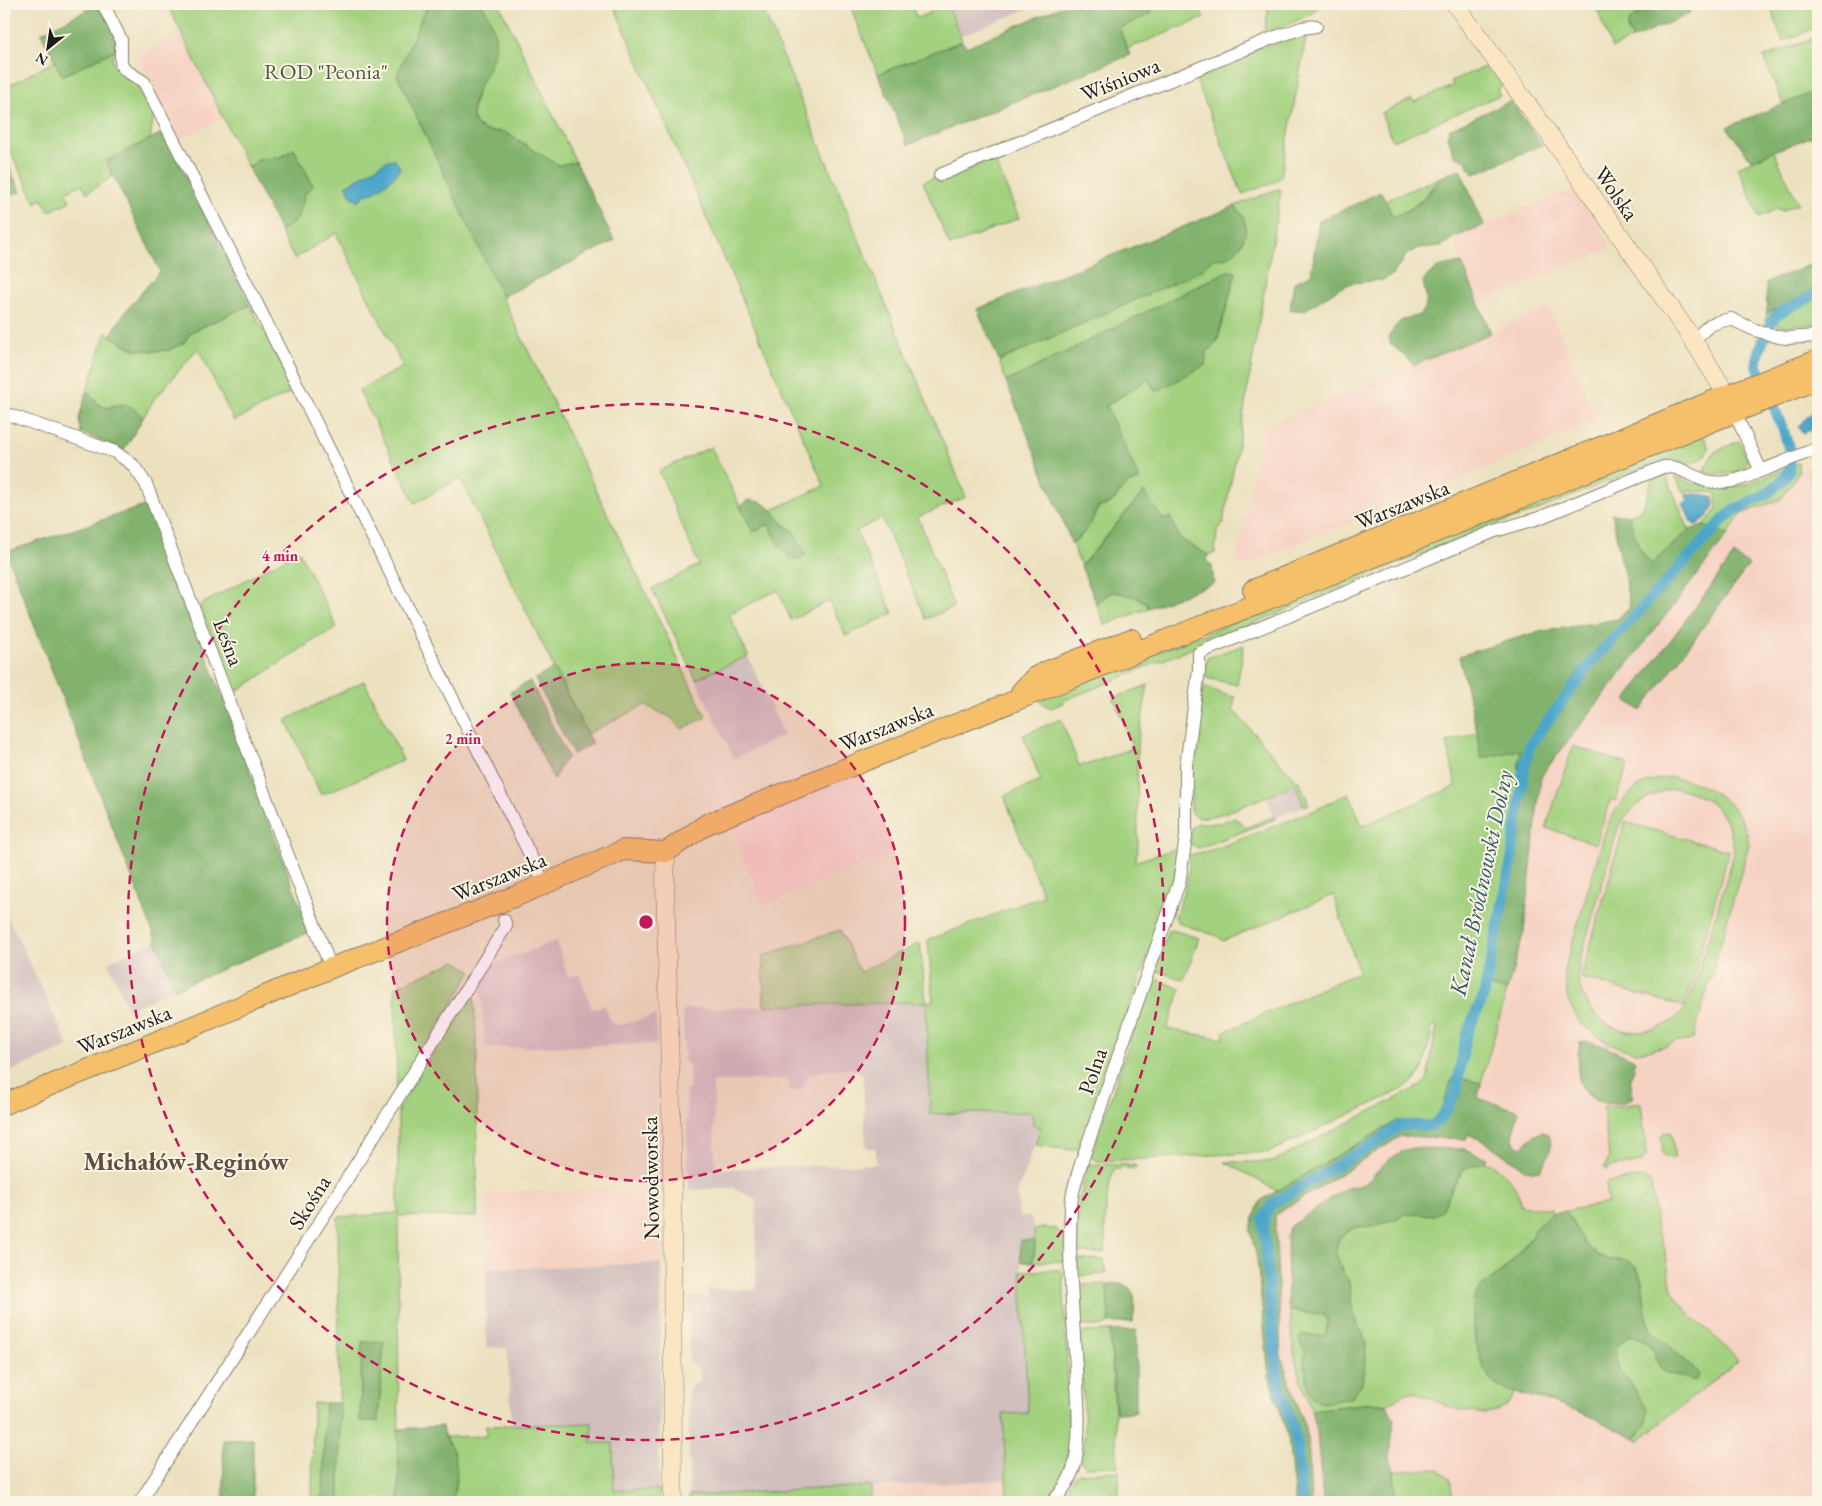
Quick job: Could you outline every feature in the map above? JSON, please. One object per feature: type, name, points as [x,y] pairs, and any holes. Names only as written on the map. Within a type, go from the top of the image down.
[{"type":"main road","name":"Wolska","points":[[1455,4],[1693,340],[1731,404]]},
{"type":"main road","name":"Warszawska","points":[[4,1104],[331,968],[521,894],[624,850],[666,852],[707,824],[1011,702],[1034,678],[1045,672],[1781,384],[1818,360]]},
{"type":"main road","name":"Warszawska","points":[[1781,384],[1818,378]]},
{"type":"main road","name":"Nowodworska","points":[[666,852],[665,880],[672,1145],[673,1502]]},
{"type":"street","points":[[103,4],[121,40],[122,66],[144,82],[259,308],[544,883]]},
{"type":"street","name":"Wiśniowa","points":[[940,175],[1270,39],[1302,28],[1316,26]]},
{"type":"street","points":[[1693,340],[1710,325],[1731,319],[1755,330],[1779,337],[1818,336]]},
{"type":"street","points":[[1731,404],[1767,469],[1818,448]]},
{"type":"street","name":"Leśna","points":[[4,413],[116,452],[133,465],[146,484],[331,968]]},
{"type":"street","name":"Polna","points":[[1052,1502],[1065,1486],[1074,1464],[1079,1418],[1071,1282],[1071,1206],[1082,1160],[1174,900],[1181,874],[1186,837],[1187,751],[1199,670],[1199,653],[1495,531],[1538,518],[1663,467],[1679,468],[1707,481],[1722,483],[1732,482],[1767,469]]},
{"type":"street","name":"Skośna","points":[[140,1502],[323,1217],[506,926],[504,920]]},
{"type":"shaded area","points":[[1039,4],[960,36],[948,5]]},
{"type":"shaded area","points":[[181,33],[223,119],[179,139],[137,55]]},
{"type":"shaded area","points":[[1573,189],[1579,195],[1583,194],[1604,224],[1599,227],[1613,247],[1479,304],[1453,238]]},
{"type":"shaded area","points":[[1549,307],[1596,421],[1348,525],[1347,523],[1243,566],[1237,559],[1263,427]]},
{"type":"shaded area","points":[[1818,461],[1818,1502],[1311,1502],[1308,1437],[1281,1356],[1275,1215],[1402,1136],[1466,1139],[1524,931],[1541,776],[1728,535],[1738,517],[1741,514],[1781,499],[1799,472]]},
{"type":"shaded area","points":[[748,656],[784,735],[734,759],[696,679]]},
{"type":"shaded area","points":[[864,771],[895,852],[763,905],[731,826]]},
{"type":"shaded area","points":[[1295,784],[1304,806],[1275,818],[1266,795]]},
{"type":"shaded area","points":[[8,917],[69,1047],[4,1074],[4,919]]},
{"type":"shaded area","points":[[156,941],[175,989],[128,1009],[108,962]]},
{"type":"shaded area","points":[[556,941],[568,977],[579,974],[592,1009],[604,1005],[612,1024],[621,1025],[656,1015],[657,1044],[485,1048],[481,986],[487,967]]},
{"type":"shaded area","points":[[926,1002],[930,1114],[1032,1112],[1041,1126],[1017,1194],[1019,1217],[1030,1216],[1033,1223],[1035,1241],[1020,1241],[1028,1413],[1003,1414],[1005,1480],[689,1496],[689,1388],[700,1381],[700,1371],[689,1361],[689,1297],[707,1297],[707,1289],[756,1290],[756,1199],[733,1188],[689,1190],[686,1091],[690,1088],[689,1065],[685,1062],[683,1009]],"holes":[[[852,1068],[863,1075],[866,1148],[876,1148],[876,1164],[715,1169],[713,1082],[784,1079],[788,1082],[790,1091],[802,1090],[810,1074],[832,1069]]]},
{"type":"shaded area","points":[[661,1187],[661,1263],[486,1269],[485,1192]]},
{"type":"shaded area","points":[[661,1263],[659,1490],[614,1490],[613,1444],[592,1443],[591,1423],[512,1426],[507,1348],[486,1347],[486,1269]]},
{"type":"shaded area","points":[[1005,1480],[1007,1502],[869,1502],[871,1501],[871,1486]]},
{"type":"green space","points":[[99,4],[118,41],[115,50],[62,76],[41,33]]},
{"type":"green space","name":"ROD \"Peonia\"","points":[[167,4],[430,4],[422,16],[417,30],[502,297],[706,717],[682,729],[670,717],[645,705],[587,734],[460,478],[415,503],[359,390],[403,367],[336,233],[294,259],[280,231],[290,225],[305,194],[313,185],[286,154],[281,157],[258,160],[248,168]]},
{"type":"green space","points":[[430,4],[482,4],[493,26],[496,44],[493,59],[474,99],[473,118],[477,126],[487,131],[506,133],[558,165],[576,162],[614,241],[502,297],[397,75],[422,16]]},
{"type":"green space","points":[[482,4],[499,4],[576,162],[558,165],[544,158],[520,141],[498,131],[489,132],[477,126],[473,117],[473,107],[479,86],[495,51],[485,9]]},
{"type":"green space","points":[[613,4],[761,4],[966,497],[918,517],[954,607],[926,619],[882,518],[856,531],[893,613],[846,636],[829,601],[791,620],[778,590],[729,614],[748,656],[696,679],[652,589],[699,565],[659,471],[711,447],[753,532],[769,524],[781,549],[794,532],[783,524],[772,510],[824,486]]},
{"type":"green space","points":[[849,4],[911,4],[917,18],[948,5],[962,41],[878,74]]},
{"type":"green space","points":[[1068,4],[1154,4],[1149,6],[1152,13],[1119,28],[1130,55],[908,145],[878,74],[962,41],[966,47]]},
{"type":"green space","points":[[1154,4],[1198,4],[1204,18],[1127,49],[1119,28],[1152,13],[1149,6]]},
{"type":"green space","points":[[1269,4],[1321,4],[1314,13],[1264,35]]},
{"type":"green space","points":[[1595,4],[1675,4],[1661,5],[1627,30],[1633,39],[1612,48]]},
{"type":"green space","points":[[1693,4],[1689,14],[1633,39],[1628,29],[1631,19],[1655,6]]},
{"type":"green space","points":[[1769,4],[1818,4],[1818,27],[1783,41]]},
{"type":"green space","points":[[1306,38],[1281,177],[1273,183],[1242,194],[1194,75],[1278,42]]},
{"type":"green space","points":[[1811,39],[1818,40],[1818,90],[1783,105],[1764,57]]},
{"type":"green space","points":[[115,50],[112,60],[120,75],[139,82],[154,114],[150,140],[106,161],[113,176],[87,193],[82,184],[66,192],[70,201],[49,212],[42,199],[36,203],[4,139],[4,88],[55,61],[62,76]]},
{"type":"green space","points":[[1489,65],[1503,85],[1497,90],[1500,95],[1393,141],[1381,113],[1412,99],[1414,102],[1453,86],[1451,81]]},
{"type":"green space","points":[[1818,90],[1818,134],[1751,160],[1727,127]]},
{"type":"green space","points":[[1511,101],[1542,145],[1474,174],[1469,169],[1466,161],[1454,155],[1448,136],[1449,129]]},
{"type":"green space","points":[[164,132],[250,305],[191,332],[184,343],[169,350],[136,350],[110,336],[125,312],[160,271],[106,161]]},
{"type":"green space","points":[[294,149],[313,185],[305,194],[295,222],[280,231],[248,168],[258,160],[281,157]]},
{"type":"green space","points":[[1774,151],[1798,204],[1781,211],[1779,208],[1759,217],[1738,167]]},
{"type":"green space","points":[[4,157],[21,192],[4,195]]},
{"type":"green space","points":[[994,158],[1019,218],[950,246],[923,182],[935,177],[939,182]]},
{"type":"green space","points":[[1460,169],[1484,225],[1453,238],[1442,246],[1418,248],[1406,255],[1392,275],[1382,280],[1352,283],[1338,289],[1305,310],[1290,310],[1294,282],[1311,275],[1319,221],[1381,192],[1393,217],[1412,208],[1424,199],[1441,177]]},
{"type":"green space","points":[[1441,177],[1415,205],[1393,217],[1385,201]]},
{"type":"green space","points":[[1278,189],[1281,190],[1239,440],[1223,523],[1217,532],[1215,553],[1208,555],[1179,538],[1170,517],[1163,521],[1147,497],[1139,497],[1081,566],[1072,544],[1085,532],[1099,507],[1114,501],[1124,487],[1139,480],[1106,406],[1148,379],[1212,348],[1218,340],[1236,272],[1228,271],[1006,382],[999,361],[1201,270],[1210,260],[1241,245],[1244,225],[1242,216],[1235,206]]},
{"type":"green space","points":[[1235,206],[1244,219],[1246,231],[1239,247],[1230,256],[1212,260],[1202,270],[999,361],[977,309]]},
{"type":"green space","points":[[1818,262],[1818,289],[1767,313],[1766,282]]},
{"type":"green space","points":[[1462,263],[1491,333],[1414,365],[1390,343],[1389,336],[1395,326],[1406,318],[1417,316],[1423,312],[1426,304],[1426,295],[1423,282],[1431,272],[1444,265]]},
{"type":"green space","points":[[1228,271],[1236,272],[1217,340],[1212,348],[1207,351],[1205,365],[1156,392],[1148,379],[1106,406],[1140,480],[1124,487],[1110,503],[1098,507],[1090,525],[1072,544],[1006,382]]},
{"type":"green space","points":[[1818,289],[1818,324],[1783,326],[1765,322],[1767,313]]},
{"type":"green space","points":[[250,305],[295,390],[234,421],[198,348],[153,401],[143,418],[127,407],[115,405],[107,408],[101,406],[87,391],[106,332],[136,350],[169,350],[184,343],[191,332]]},
{"type":"green space","points":[[87,391],[101,406],[107,408],[120,404],[128,405],[143,418],[124,450],[81,433],[79,418]]},
{"type":"green space","points":[[1704,436],[1709,448],[1704,458],[1688,464],[1672,458],[1660,460],[1531,513],[1494,525],[1063,701],[1063,703],[1051,708],[1041,703],[1040,700],[1467,528],[1541,502]]},
{"type":"green space","points":[[1739,441],[1748,461],[1743,470],[1723,474],[1703,472],[1714,452]]},
{"type":"green space","points":[[1798,463],[1799,472],[1781,499],[1741,514],[1728,535],[1703,526],[1717,509],[1716,493],[1689,490],[1683,492],[1675,476],[1695,485],[1697,483],[1723,488],[1761,479]]},
{"type":"green space","points":[[1666,475],[1689,530],[1652,564],[1640,548],[1629,515],[1639,510],[1642,506],[1652,480]]},
{"type":"green space","points":[[1144,492],[1163,520],[1170,517],[1179,538],[1208,555],[1206,560],[1212,566],[1214,583],[1149,608],[1145,601],[1139,598],[1115,592],[1108,594],[1096,603],[1081,566]]},
{"type":"green space","points":[[748,500],[761,502],[772,510],[783,524],[794,532],[806,555],[793,561],[781,549],[769,524],[753,532],[740,506]]},
{"type":"green space","points":[[150,504],[310,932],[175,989],[6,552]]},
{"type":"green space","points":[[1612,513],[1629,515],[1639,548],[1652,564],[1689,530],[1703,526],[1728,535],[1541,776],[1524,931],[1507,991],[1481,985],[1500,898],[1515,809],[1520,750],[1481,758],[1476,727],[1459,656],[1534,633],[1618,619],[1630,606]]},
{"type":"green space","points":[[299,551],[337,628],[316,639],[233,694],[200,605]]},
{"type":"green space","points":[[1734,555],[1749,565],[1641,711],[1626,700]]},
{"type":"green space","points":[[1115,592],[1138,598],[1149,608],[1105,625],[1096,603],[1108,594]]},
{"type":"green space","points":[[1244,645],[1237,685],[1207,678],[1204,674],[1207,658]]},
{"type":"green space","points":[[554,668],[592,744],[573,754],[535,679]]},
{"type":"green space","points":[[364,681],[403,760],[321,795],[286,720]]},
{"type":"green space","points":[[530,681],[568,757],[560,767],[554,780],[510,692]]},
{"type":"green space","points":[[1148,685],[1137,746],[1138,850],[1134,862],[1174,849],[1180,850],[1173,884],[1082,1145],[1072,1150],[1035,1145],[1041,1127],[1033,1126],[1032,1112],[930,1114],[926,1002],[764,1006],[763,956],[840,930],[860,972],[920,943],[926,1001],[933,1001],[928,940],[1043,896],[1004,796],[1041,781],[1023,735],[1061,719],[1079,766],[1133,748],[1114,698]]},
{"type":"green space","points":[[1204,686],[1222,694],[1235,697],[1233,710],[1299,781],[1309,804],[1304,806],[1295,784],[1231,811],[1205,817],[1194,816],[1191,812],[1191,756]]},
{"type":"green space","points":[[1477,733],[1482,758],[1520,749],[1515,809],[1500,897],[1481,985],[1507,991],[1481,1083],[1453,1077],[1441,1110],[1433,1121],[1397,1121],[1277,1191],[1225,1162],[1272,1162],[1420,1086],[1427,1080],[1437,1025],[1433,1025],[1423,1069],[1414,1081],[1401,1090],[1270,1152],[1098,1161],[1091,1157],[1150,981],[1154,978],[1181,989],[1167,1029],[1223,1039],[1224,1032],[1359,972],[1333,895],[1223,941],[1217,936],[1178,923],[1175,917],[1187,878],[1189,855],[1215,849],[1313,811],[1349,793],[1362,826],[1456,786],[1447,742]]},
{"type":"green space","points":[[1573,746],[1628,764],[1616,801],[1611,799],[1596,844],[1546,828]]},
{"type":"green space","points":[[1668,777],[1696,784],[1709,789],[1721,797],[1740,818],[1746,830],[1749,845],[1693,1039],[1676,1041],[1665,1046],[1635,1052],[1609,1044],[1580,1023],[1568,1001],[1564,970],[1607,826],[1619,806],[1635,789],[1650,781]],"holes":[[[1677,788],[1690,792],[1710,803],[1725,819],[1734,854],[1689,1003],[1679,1015],[1667,1024],[1639,1032],[1624,1031],[1611,1026],[1598,1017],[1588,1005],[1579,983],[1579,964],[1618,828],[1623,820],[1636,806],[1658,793]]]},
{"type":"green space","points":[[1275,816],[1276,819],[1199,848],[1190,844],[1191,828],[1198,823],[1220,823],[1233,818],[1241,822],[1245,828]]},
{"type":"green space","points":[[1625,822],[1729,851],[1685,1007],[1581,978]]},
{"type":"green space","points":[[1172,930],[1199,938],[1184,980],[1158,971],[1155,967],[1168,931]]},
{"type":"green space","points":[[456,961],[472,971],[397,1093],[395,987]]},
{"type":"green space","points":[[470,993],[474,997],[477,1052],[477,1217],[398,1216],[399,1502],[340,1502],[338,1217],[398,1213],[398,1109]],"holes":[[[362,1342],[384,1342],[378,1421],[360,1420]]]},
{"type":"green space","points":[[1586,1041],[1601,1045],[1635,1060],[1630,1078],[1633,1097],[1626,1101],[1611,1104],[1595,1100],[1589,1095],[1580,1082],[1578,1073],[1580,1043]]},
{"type":"green space","points":[[1453,1077],[1481,1083],[1478,1098],[1519,1111],[1512,1136],[1515,1144],[1523,1147],[1532,1137],[1541,1132],[1548,1134],[1551,1143],[1550,1148],[1540,1170],[1532,1171],[1525,1169],[1485,1142],[1468,1134],[1466,1139],[1401,1136],[1275,1215],[1281,1356],[1308,1437],[1311,1502],[1295,1502],[1288,1437],[1269,1376],[1257,1258],[1250,1230],[1260,1201],[1397,1121],[1433,1121],[1441,1110]]},
{"type":"green space","points":[[1641,1103],[1647,1154],[1642,1162],[1608,1167],[1608,1170],[1604,1168],[1609,1157],[1603,1108]]},
{"type":"green space","points":[[1671,1132],[1675,1158],[1669,1158],[1663,1154],[1661,1137],[1663,1133]]},
{"type":"green space","points":[[1414,1148],[1464,1149],[1487,1158],[1485,1162],[1463,1169],[1452,1187],[1442,1211],[1434,1215],[1406,1214],[1375,1226],[1356,1227],[1344,1233],[1339,1239],[1335,1250],[1343,1274],[1349,1281],[1356,1323],[1363,1334],[1366,1345],[1364,1375],[1362,1383],[1351,1398],[1323,1403],[1317,1401],[1309,1391],[1304,1361],[1305,1351],[1299,1338],[1303,1335],[1324,1336],[1328,1327],[1328,1321],[1319,1314],[1290,1310],[1288,1305],[1287,1236],[1291,1226],[1349,1186],[1366,1183],[1385,1163],[1406,1150]]},
{"type":"green space","points":[[1480,1162],[1491,1164],[1503,1172],[1519,1195],[1520,1206],[1551,1209],[1552,1213],[1536,1229],[1505,1269],[1477,1292],[1473,1309],[1475,1341],[1505,1389],[1515,1392],[1510,1402],[1500,1410],[1474,1413],[1456,1409],[1421,1394],[1410,1392],[1387,1405],[1371,1403],[1312,1410],[1297,1366],[1290,1310],[1308,1314],[1321,1313],[1326,1317],[1327,1331],[1324,1336],[1303,1335],[1300,1343],[1305,1351],[1305,1356],[1351,1398],[1362,1383],[1365,1360],[1363,1334],[1356,1323],[1349,1281],[1343,1274],[1335,1250],[1339,1239],[1344,1233],[1356,1227],[1375,1226],[1447,1197],[1464,1169]]},
{"type":"green space","points":[[1088,1164],[1135,1165],[1137,1168],[1114,1169],[1108,1189],[1105,1253],[1075,1253],[1079,1201]]},
{"type":"green space","points":[[1645,1177],[1651,1184],[1658,1236],[1661,1237],[1665,1250],[1672,1290],[1692,1317],[1723,1344],[1738,1361],[1638,1441],[1636,1439],[1641,1433],[1623,1388],[1616,1363],[1618,1345],[1630,1335],[1639,1338],[1650,1346],[1668,1373],[1698,1372],[1651,1330],[1646,1315],[1642,1282],[1636,1267],[1629,1262],[1604,1258],[1591,1250],[1565,1211],[1608,1203],[1606,1183],[1609,1180],[1610,1182]]},
{"type":"green space","points":[[1565,1211],[1591,1250],[1604,1258],[1629,1262],[1636,1267],[1642,1282],[1646,1315],[1651,1330],[1698,1372],[1699,1376],[1695,1381],[1664,1371],[1657,1362],[1650,1346],[1639,1338],[1630,1335],[1618,1345],[1615,1355],[1617,1368],[1631,1384],[1647,1408],[1646,1423],[1636,1439],[1566,1407],[1500,1387],[1489,1377],[1479,1354],[1473,1314],[1476,1294],[1510,1264],[1545,1219],[1553,1213]]},
{"type":"green space","points":[[1043,1228],[1056,1229],[1065,1237],[1064,1261],[1033,1262],[1035,1250],[1034,1230]]},
{"type":"green space","points":[[1020,1240],[1035,1241],[1033,1262],[1021,1262]]},
{"type":"green space","points":[[1075,1260],[1104,1260],[1106,1274],[1076,1276]]},
{"type":"green space","points":[[1060,1270],[1063,1272],[1070,1433],[1066,1462],[1060,1479],[1042,1502],[1007,1502],[1003,1414],[1028,1413],[1021,1271]]},
{"type":"green space","points":[[1107,1284],[1109,1323],[1103,1326],[1079,1325],[1078,1287],[1082,1285]]},
{"type":"green space","points":[[1107,1284],[1122,1284],[1129,1287],[1132,1291],[1135,1307],[1133,1322],[1109,1323]]},
{"type":"green space","points":[[1136,1330],[1136,1412],[1116,1413],[1110,1331]]},
{"type":"green space","points":[[1110,1331],[1118,1466],[1086,1467],[1081,1461],[1085,1431],[1080,1335],[1085,1332]]},
{"type":"green space","points":[[362,1342],[384,1342],[378,1421],[360,1421]]},
{"type":"green space","points":[[313,1403],[325,1403],[323,1498],[312,1499]]},
{"type":"green space","points":[[325,1403],[340,1403],[340,1502],[312,1502],[312,1499],[323,1498]]},
{"type":"green space","points":[[1371,1403],[1387,1405],[1394,1420],[1390,1457],[1394,1471],[1395,1502],[1323,1502],[1317,1432],[1312,1410]]},
{"type":"green space","points":[[592,1423],[592,1443],[613,1443],[614,1490],[659,1490],[659,1502],[452,1502],[457,1481],[445,1437],[486,1436],[486,1426]]},
{"type":"green space","points":[[442,1426],[444,1436],[453,1451],[457,1470],[452,1502],[399,1502],[398,1429]]},
{"type":"green space","points":[[253,1439],[253,1502],[224,1502],[223,1440]]},
{"type":"green space","points":[[1438,1469],[1450,1478],[1453,1502],[1395,1502],[1394,1471]]},
{"type":"green space","points":[[1119,1471],[1119,1497],[1106,1497],[1102,1502],[1059,1502],[1079,1473]]},
{"type":"green space","points":[[871,1486],[871,1501],[869,1502],[689,1502],[689,1496]]},
{"type":"water","points":[[394,159],[400,167],[396,175],[374,192],[364,195],[359,201],[351,196],[347,185],[388,160]]},
{"type":"water","points":[[1818,407],[1818,427],[1803,433],[1798,426]]},
{"type":"water","points":[[1687,493],[1713,496],[1714,504],[1712,511],[1704,520],[1695,525],[1691,522],[1683,504],[1688,500],[1685,495]]},
{"type":"waterway","name":"Kanał Bródnowski Dolny","points":[[1302,1502],[1296,1437],[1277,1377],[1263,1219],[1272,1204],[1372,1145],[1398,1127],[1408,1125],[1430,1126],[1442,1117],[1456,1092],[1466,1035],[1484,995],[1512,857],[1524,770],[1530,745],[1590,664],[1724,519],[1735,510],[1768,493],[1781,482],[1789,471],[1789,449],[1757,365],[1757,360],[1767,331],[1777,315],[1818,293]]},
{"type":"district","name":"Michałów-Reginów","points":[[186,1161]]}]
